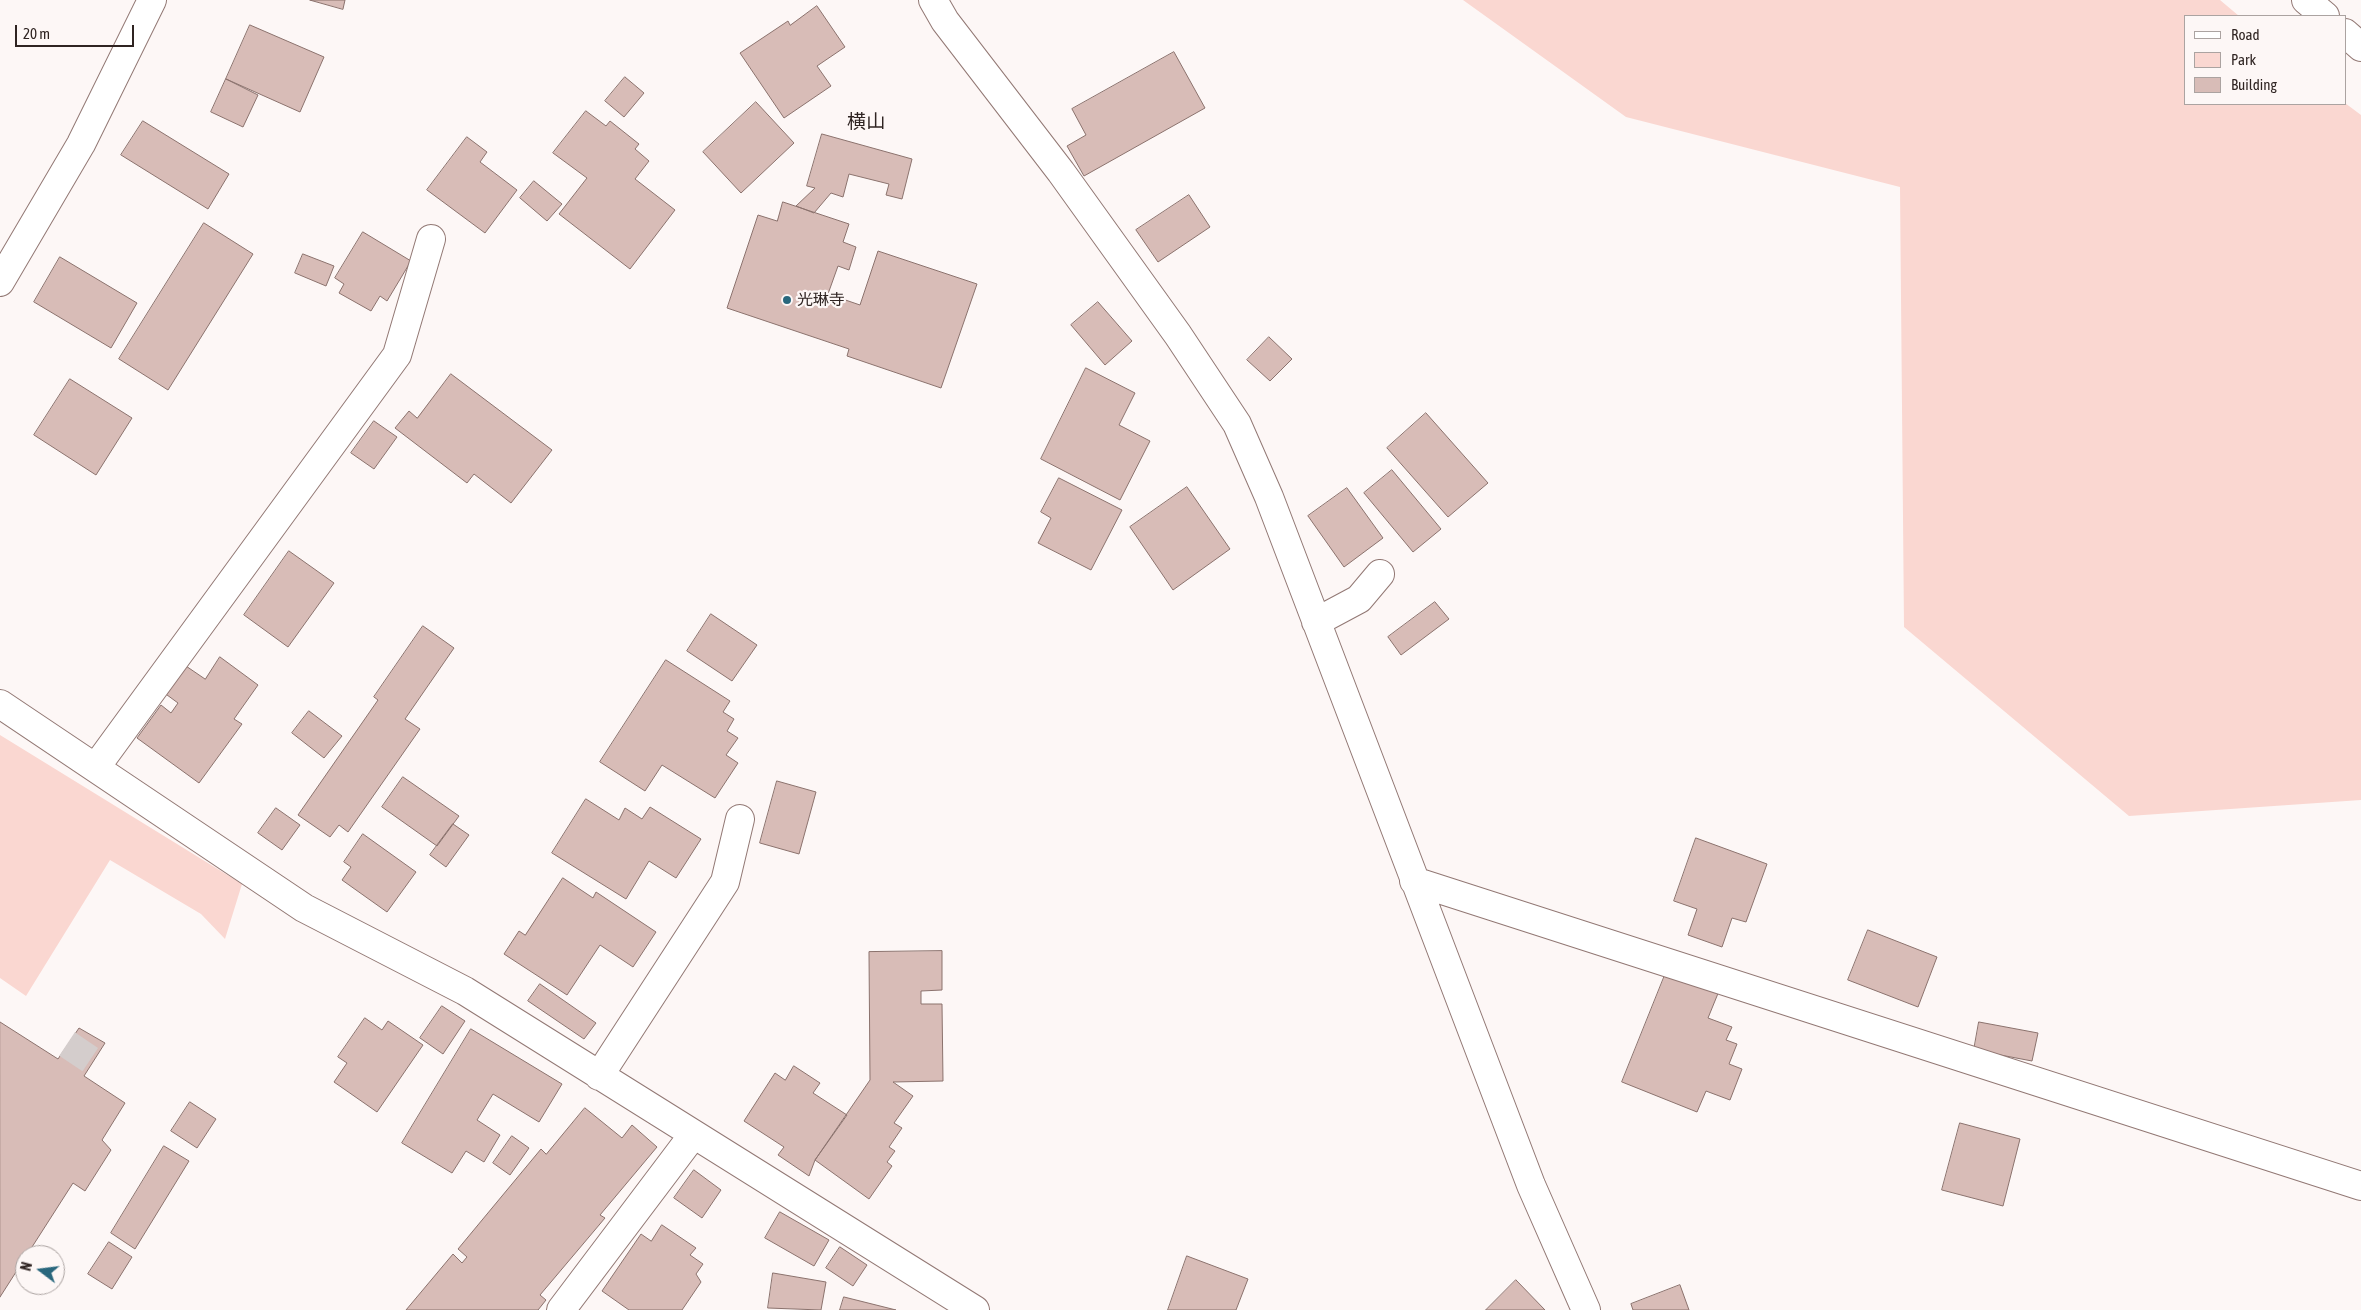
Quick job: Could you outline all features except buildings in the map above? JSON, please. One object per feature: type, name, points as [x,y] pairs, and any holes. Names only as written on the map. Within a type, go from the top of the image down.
[{"type":"street","points":[[0,282],[81,144],[152,0]]},
{"type":"street","points":[[933,0],[945,21],[1061,172],[1178,334],[1237,424],[1269,497],[1531,1185],[1586,1310]]},
{"type":"street","points":[[2306,0],[2324,15]]},
{"type":"street","points":[[2346,34],[2361,47]]},
{"type":"street","points":[[96,767],[396,355],[431,239]]},
{"type":"street","points":[[1316,622],[1359,599],[1380,574]]},
{"type":"street","points":[[0,704],[304,908],[465,991],[975,1310]]},
{"type":"street","points":[[599,1076],[725,882],[740,819]]},
{"type":"street","points":[[1414,881],[2361,1186]]},
{"type":"street","points":[[561,1310],[693,1135]]},
{"type":"green space","points":[[1463,0],[2220,0],[2238,15],[2184,15],[2184,105],[2346,104],[2361,115],[2361,800],[2129,816],[1904,627],[1900,187],[1626,117]]},
{"type":"green space","points":[[0,735],[242,884],[225,939],[201,914],[110,860],[26,996],[0,978]]},
{"type":"tunnel","points":[[67,1044],[94,1062]]},
{"type":"place","name":"光琳寺","points":[[787,300]]},
{"type":"district","name":"横山","points":[[866,122]]}]
